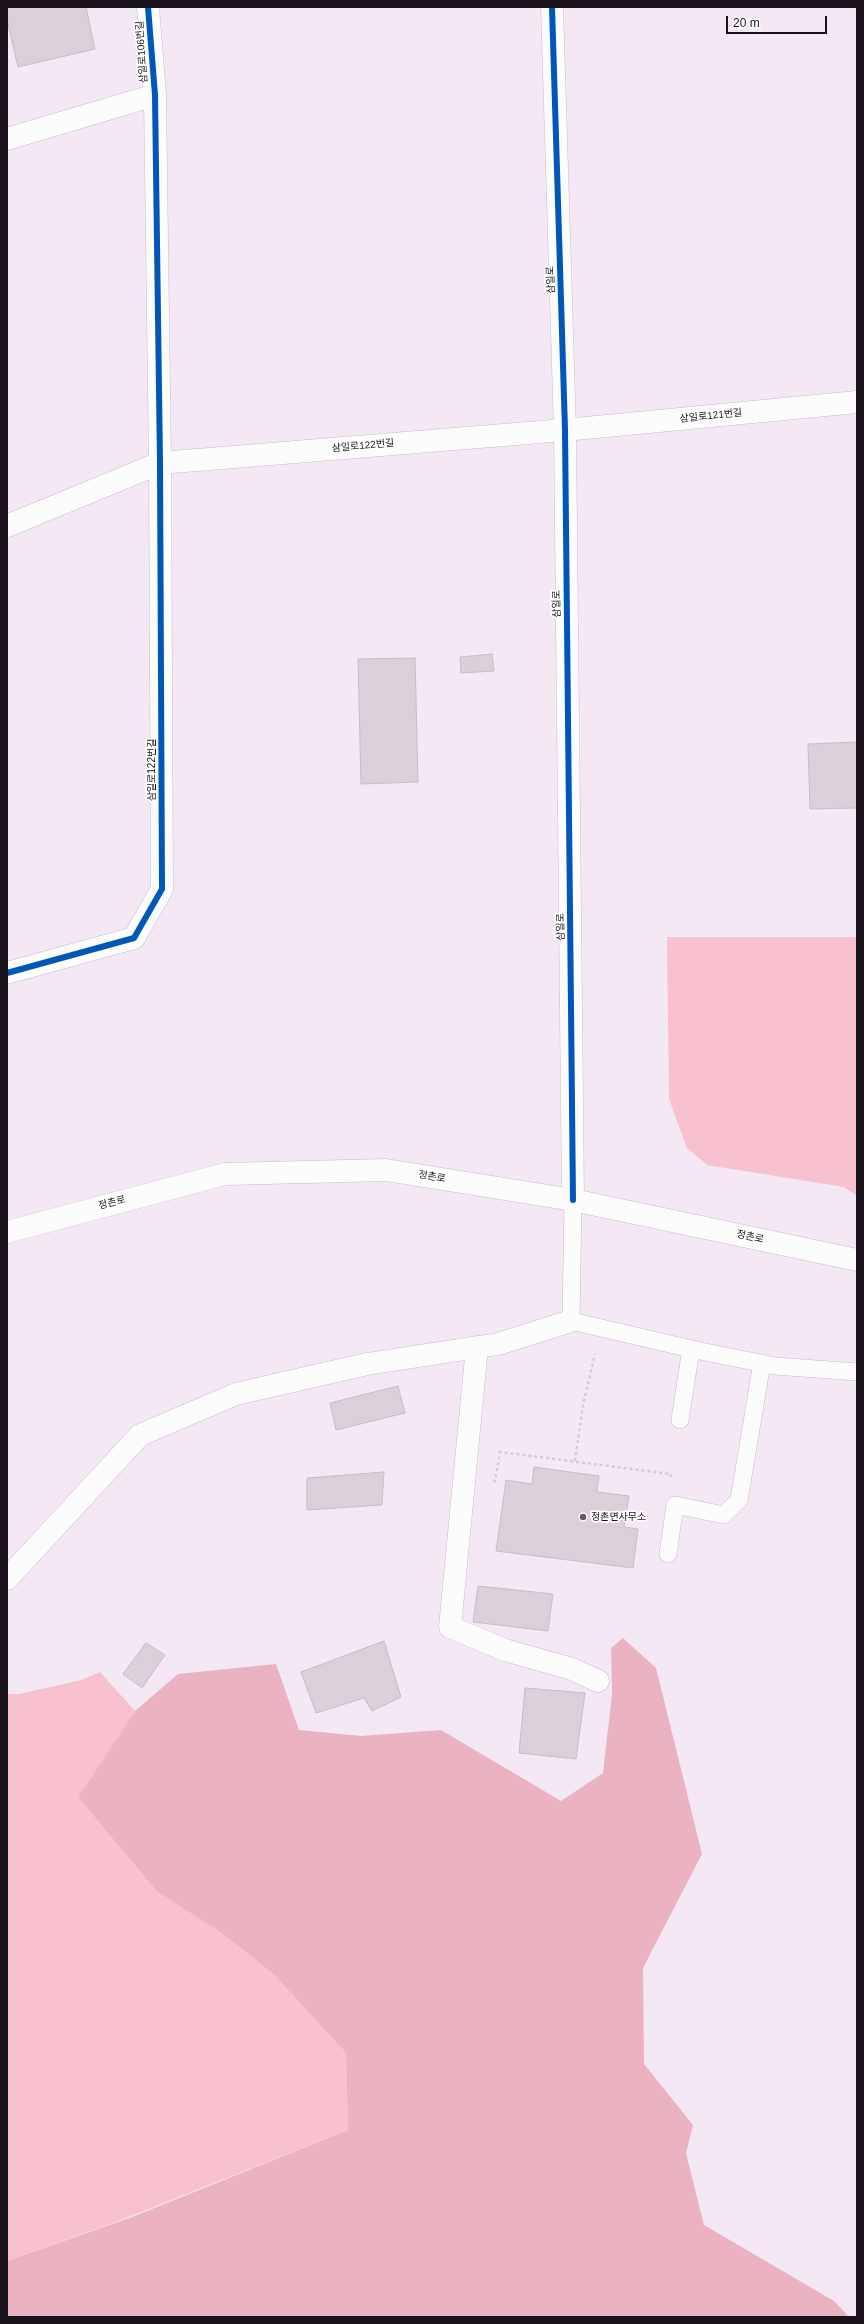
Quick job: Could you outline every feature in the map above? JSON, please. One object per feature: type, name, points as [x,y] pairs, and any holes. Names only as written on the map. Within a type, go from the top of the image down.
[{"type":"street","name":"삼일로106번길","points":[[7,139],[155,95],[148,7]]},
{"type":"street","name":"삼일로","points":[[552,7],[566,430],[573,1200]]},
{"type":"street","points":[[155,95],[160,463]]},
{"type":"street","name":"삼일로121번길","points":[[566,430],[857,402]]},
{"type":"street","name":"삼일로122번길","points":[[7,526],[160,463],[566,430]]},
{"type":"street","name":"삼일로122번길","points":[[7,973],[134,938],[162,889],[160,463]]},
{"type":"street","name":"정촌로","points":[[7,1232],[225,1174],[386,1170],[573,1200],[857,1260]]},
{"type":"street","points":[[7,1579],[140,1435],[236,1394],[367,1364],[498,1344],[571,1321]]},
{"type":"street","points":[[477,1347],[450,1627],[505,1650],[572,1669],[598,1681]]},
{"type":"lane","points":[[573,1200],[571,1321],[691,1349],[762,1363],[857,1372]]},
{"type":"lane","points":[[680,1420],[691,1349]]},
{"type":"lane","points":[[668,1554],[675,1505],[724,1516],[739,1500],[762,1363]]},
{"type":"path","points":[[575,1461],[583,1405],[602,1328]]},
{"type":"path","points":[[464,1477],[496,1481],[500,1452],[671,1474],[668,1486]]},
{"type":"shaded area","points":[[667,937],[857,937],[857,1196],[844,1187],[707,1165],[687,1148],[669,1099]]},
{"type":"shaded area","points":[[623,1638],[656,1668],[702,1854],[643,1968],[644,2064],[693,2125],[686,2153],[704,2225],[834,2301],[849,2317],[7,2317],[7,2261],[132,2217],[348,2130],[346,2053],[274,1974],[217,1930],[157,1891],[78,1797],[135,1711],[178,1674],[276,1664],[299,1730],[361,1736],[441,1730],[561,1801],[603,1773],[612,1694],[611,1648]]},
{"type":"shaded area","points":[[100,1672],[135,1711],[78,1797],[217,1930],[257,1961],[299,1942],[326,2031],[346,2053],[348,2130],[113,2223],[7,2261],[7,1694],[19,1694],[82,1680]]},
{"type":"building","points":[[7,7],[86,7],[95,49],[18,67],[7,20]]},
{"type":"building","points":[[492,654],[494,671],[461,673],[460,657]]},
{"type":"building","points":[[415,658],[418,782],[361,784],[358,659]]},
{"type":"building","points":[[857,742],[857,808],[810,809],[808,744]]},
{"type":"building","points":[[398,1386],[405,1413],[336,1430],[330,1403]]},
{"type":"building","points":[[534,1467],[599,1476],[597,1492],[629,1496],[624,1527],[638,1529],[633,1568],[496,1551],[506,1480],[532,1484]]},
{"type":"building","points":[[384,1472],[382,1505],[307,1510],[307,1478]]},
{"type":"building","points":[[478,1586],[553,1594],[548,1631],[473,1622]]},
{"type":"building","points":[[384,1641],[401,1697],[372,1711],[364,1698],[316,1713],[301,1672]]},
{"type":"building","points":[[146,1643],[165,1655],[142,1688],[123,1674]]},
{"type":"building","points":[[525,1688],[585,1693],[576,1759],[519,1753]]},
{"type":"cycle path","points":[[7,973],[134,938],[162,889],[160,463],[155,95],[148,7]]},
{"type":"cycle path","points":[[552,7],[565,430],[573,1200]]},
{"type":"place","name":"정촌면사무소","points":[[583,1517]]}]
